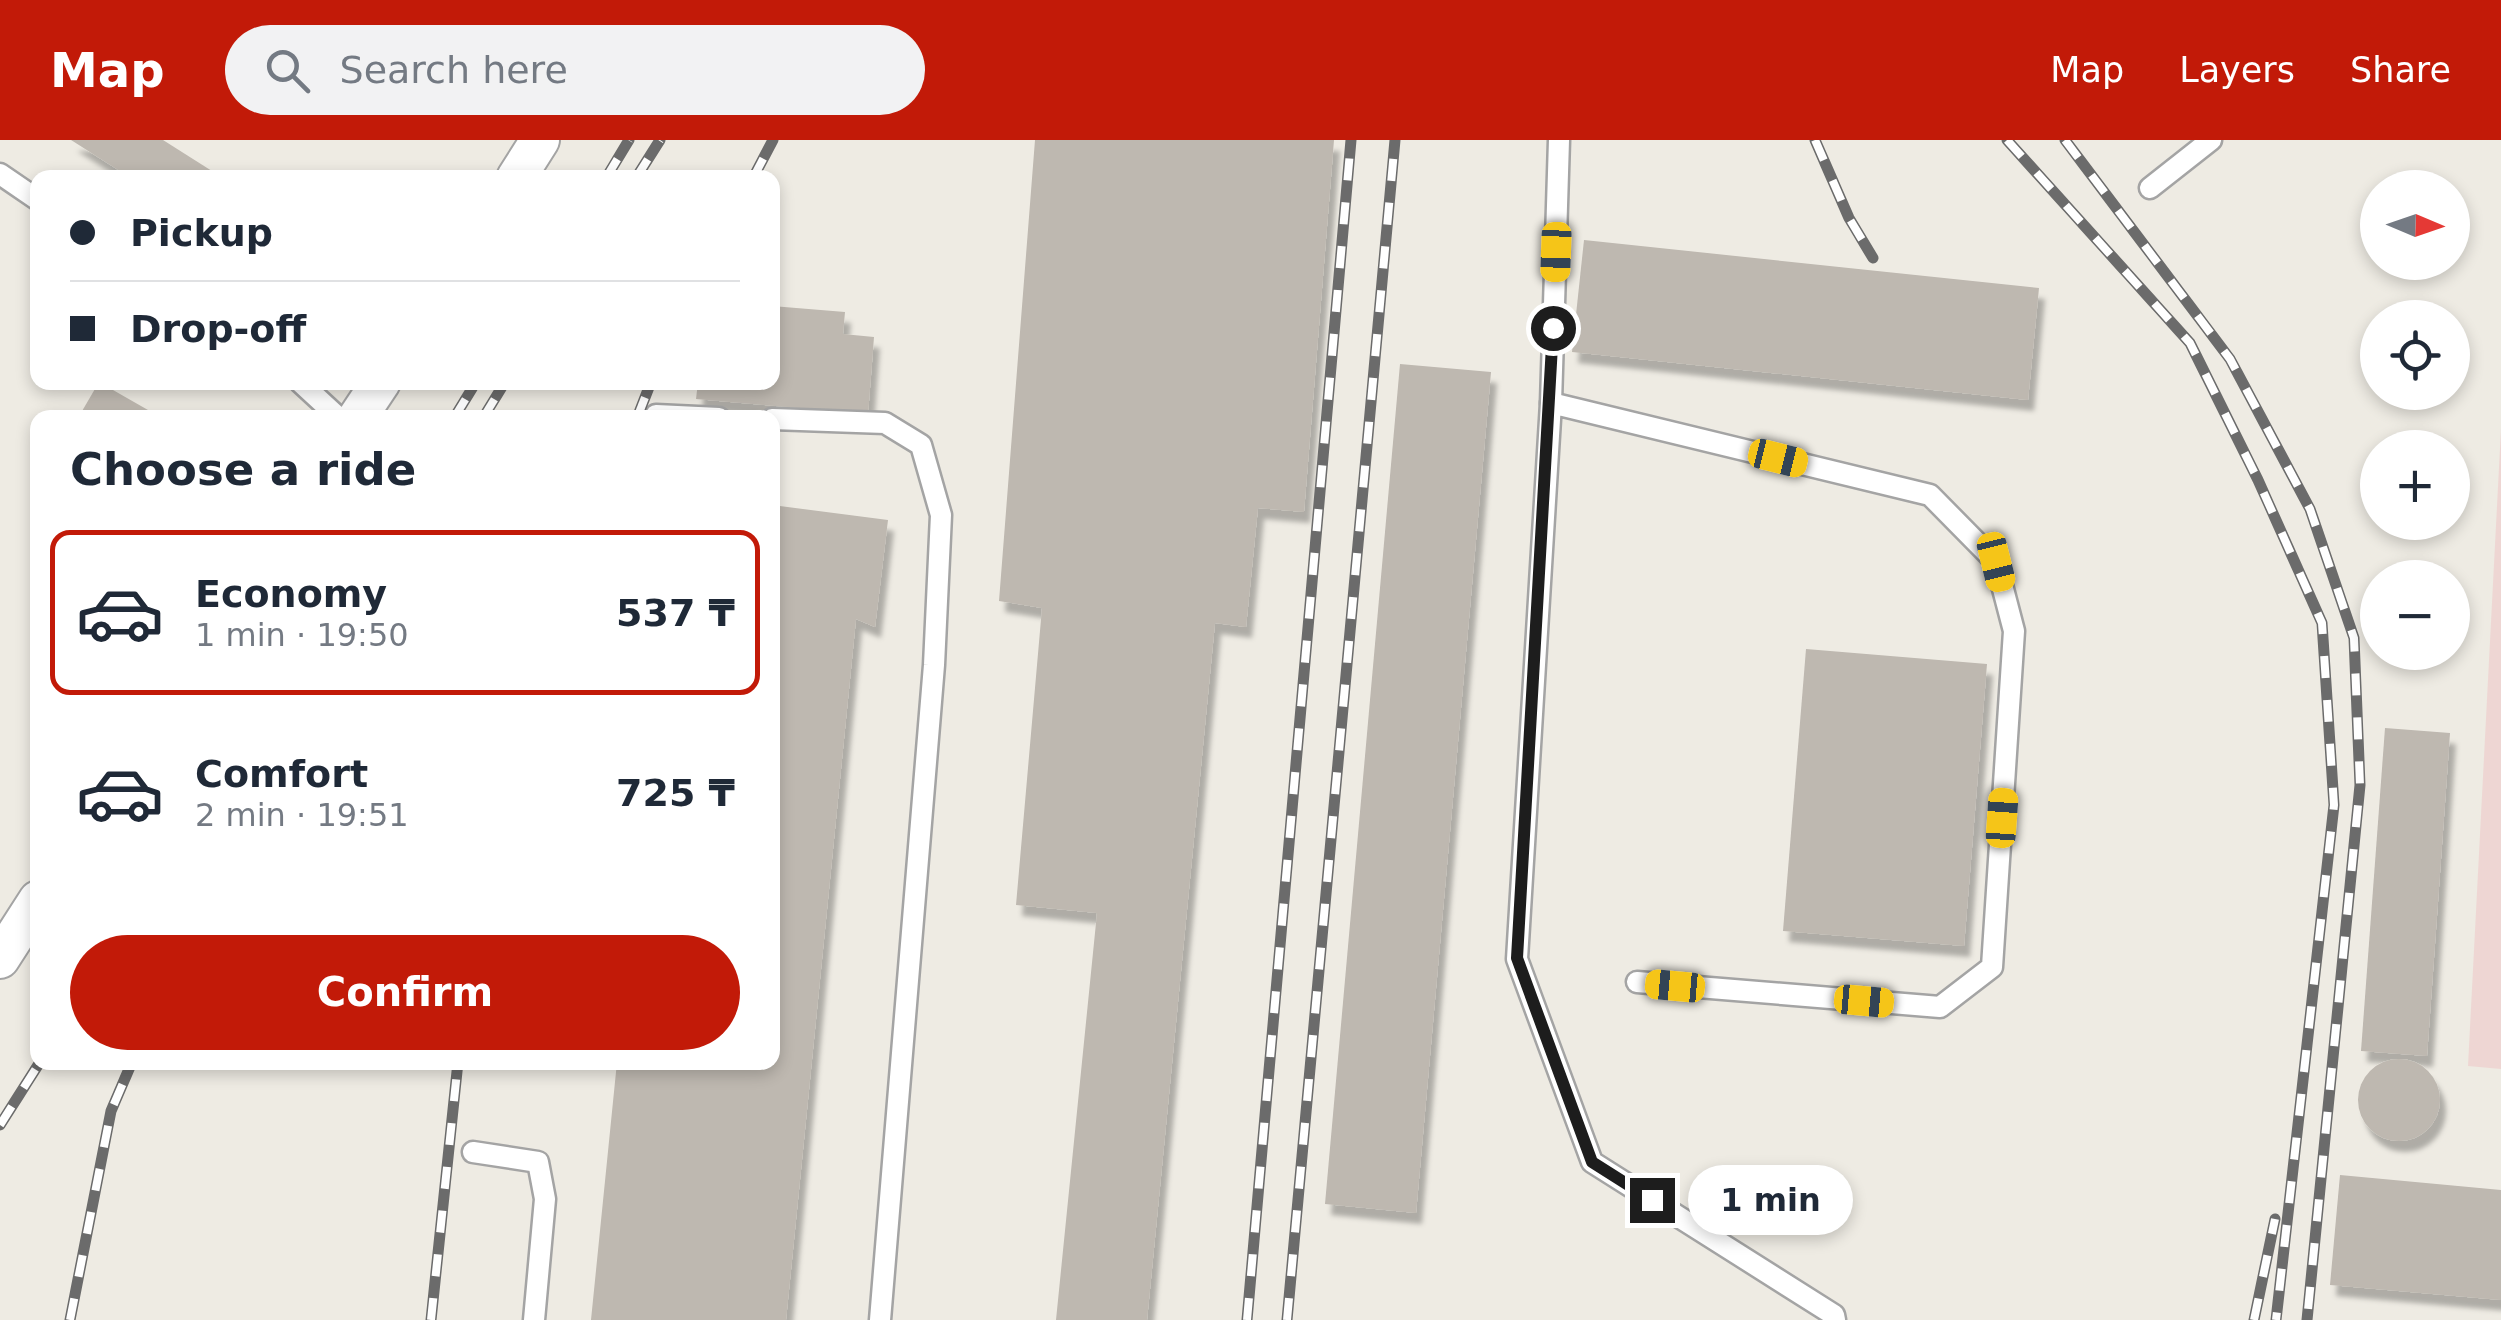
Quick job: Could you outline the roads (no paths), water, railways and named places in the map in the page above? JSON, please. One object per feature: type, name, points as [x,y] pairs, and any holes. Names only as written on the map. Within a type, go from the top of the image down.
[{"type":"street","points":[[521,170],[540,140]]},
{"type":"street","points":[[0,960],[30,913]]},
{"type":"lane","points":[[1559,140],[1550,403],[1517,958],[1592,1162],[1834,1315],[1835,1320]]},
{"type":"lane","points":[[2150,188],[2211,140]]},
{"type":"lane","points":[[0,174],[30,195]]},
{"type":"lane","points":[[309,390],[330,410]]},
{"type":"lane","points":[[1550,403],[1930,495],[1996,562],[2014,631],[1992,967],[1940,1007],[1637,982]]},
{"type":"lane","points":[[780,419],[885,423],[921,444],[941,515],[932,685],[880,1320]]},
{"type":"lane","points":[[473,1152],[538,1162],[546,1200],[534,1320]]},
{"type":"railway","points":[[611,170],[629,140]]},
{"type":"railway","points":[[641,170],[660,140]]},
{"type":"railway","points":[[757,170],[773,140]]},
{"type":"railway","points":[[1247,1320],[1351,140]]},
{"type":"railway","points":[[1287,1320],[1395,140]]},
{"type":"railway","points":[[1815,140],[1849,218],[1873,258]]},
{"type":"railway","points":[[2007,140],[2190,343],[2258,480],[2322,623],[2334,805],[2276,1320]]},
{"type":"railway","points":[[2065,140],[2230,359],[2310,509],[2354,638],[2360,785],[2307,1320]]},
{"type":"railway","points":[[459,410],[471,390]]},
{"type":"railway","points":[[488,410],[500,390]]},
{"type":"railway","points":[[640,410],[648,390]]},
{"type":"railway","points":[[0,1125],[35,1070]]},
{"type":"railway","points":[[70,1320],[111,1111],[129,1070]]},
{"type":"railway","points":[[431,1320],[457,1070]]},
{"type":"railway","points":[[2254,1320],[2275,1219]]}]
